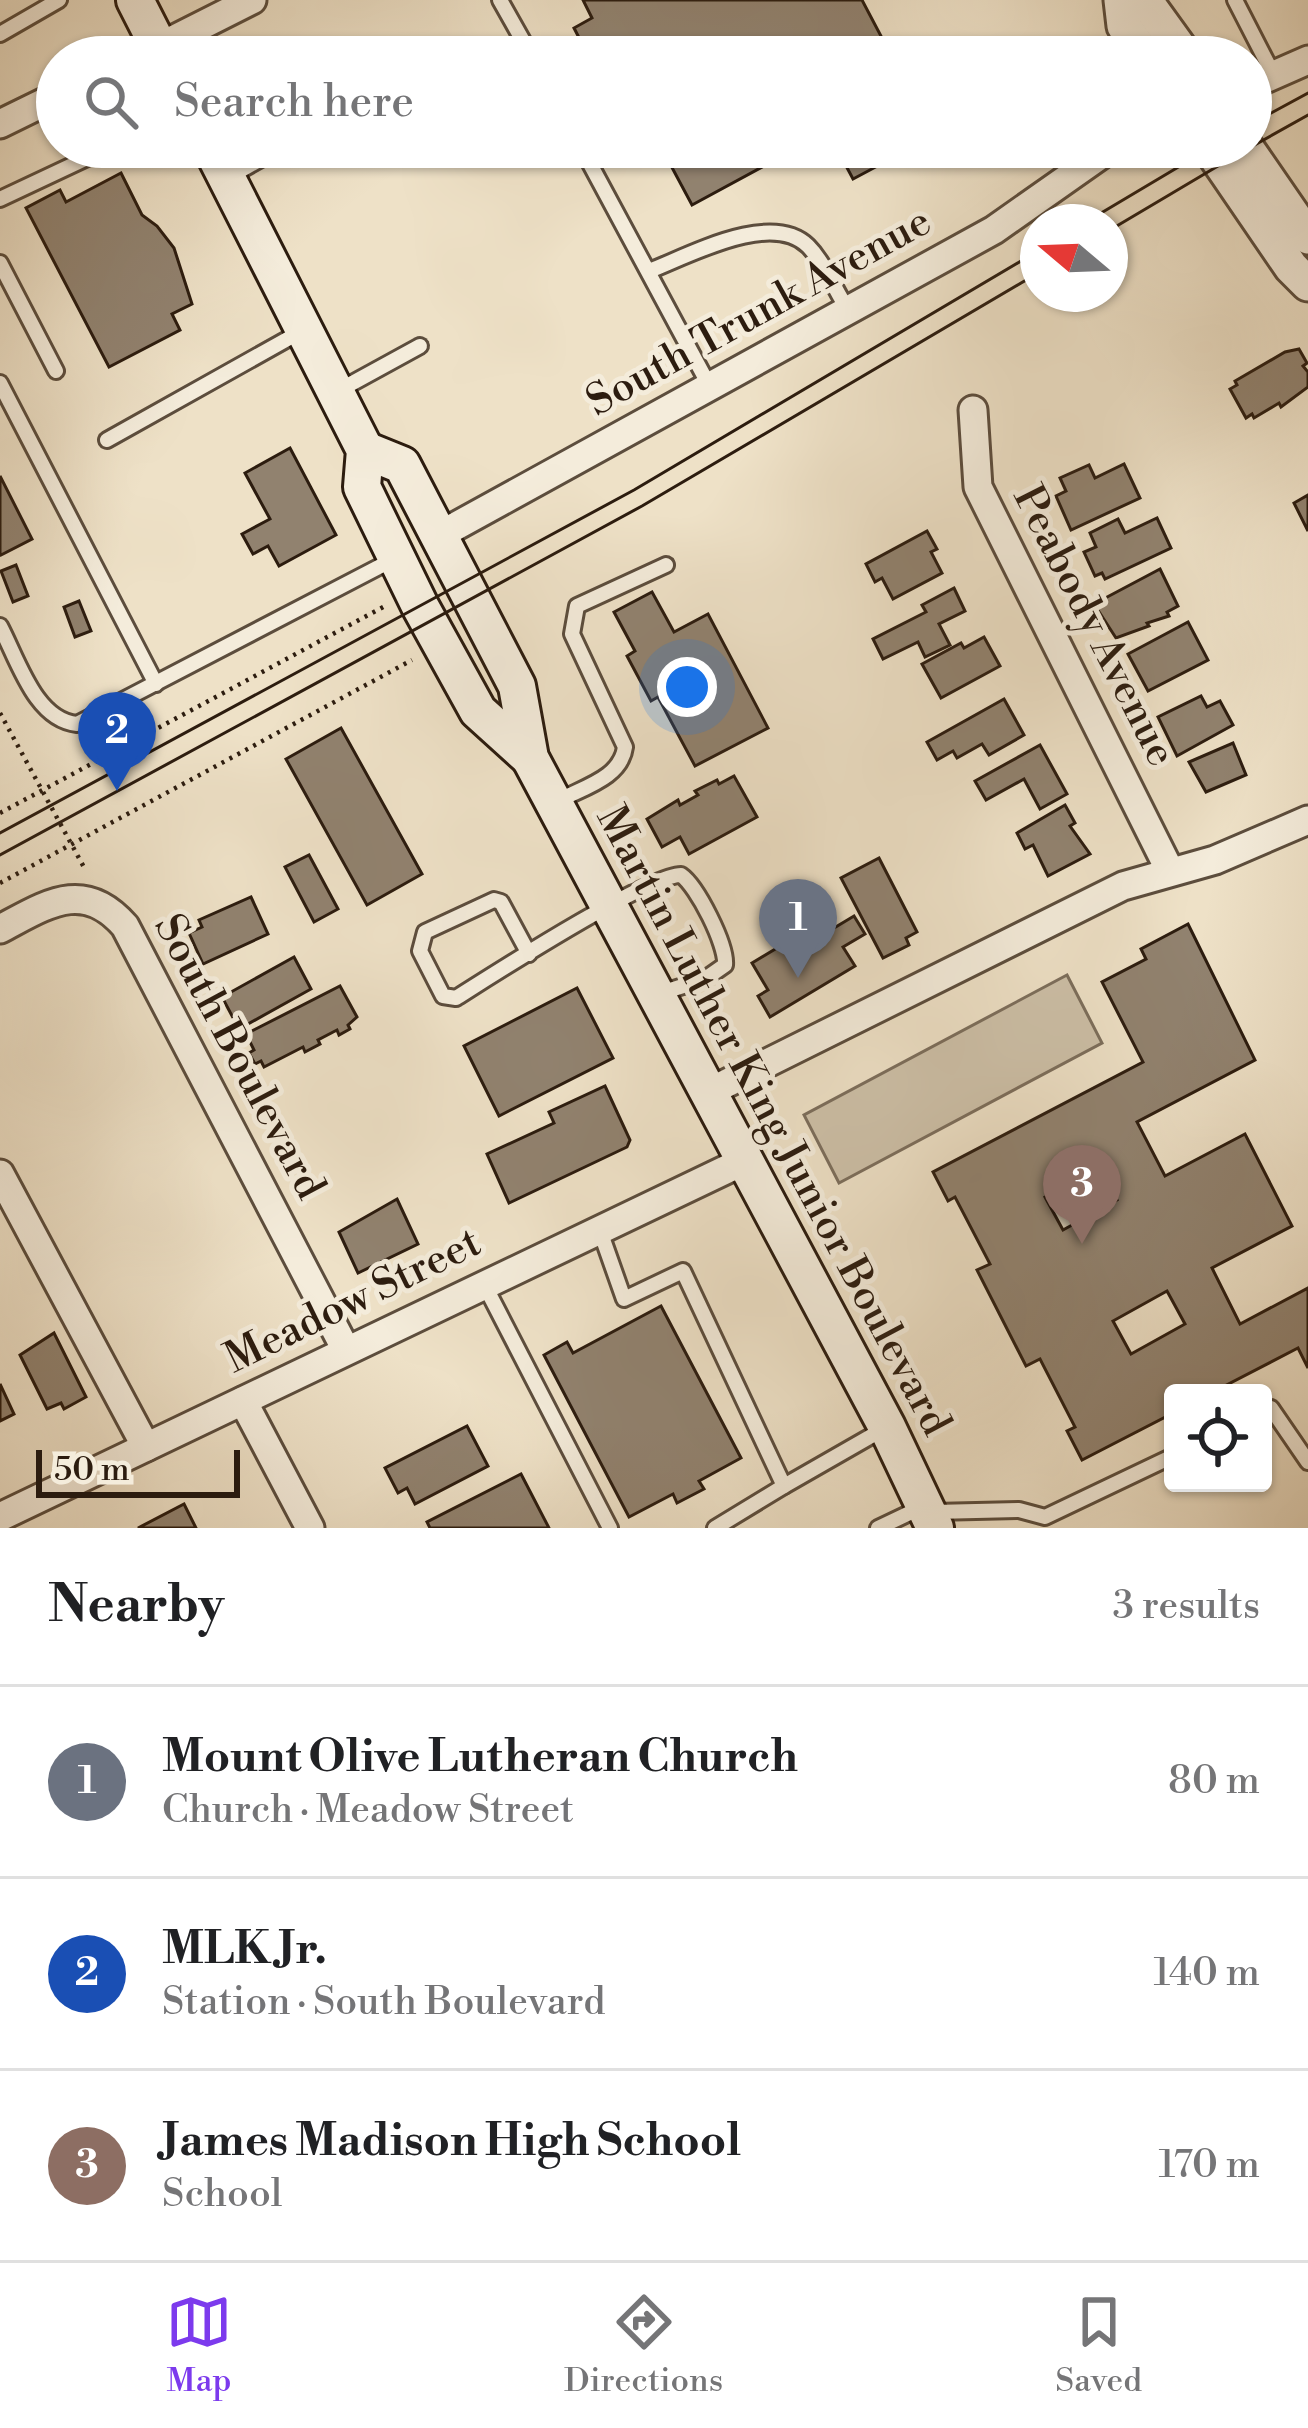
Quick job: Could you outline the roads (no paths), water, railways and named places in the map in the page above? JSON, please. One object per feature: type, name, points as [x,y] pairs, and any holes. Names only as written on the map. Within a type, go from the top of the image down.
[{"type":"main road","points":[[136,0],[148,36]]},
{"type":"main road","name":"Martin Luther King Junior Boulevard","points":[[222,168],[365,450],[362,487],[396,558],[478,711],[530,758]]},
{"type":"main road","name":"Martin Luther King Junior Boulevard","points":[[365,450],[401,465],[518,686],[530,758],[887,1427],[929,1515]]},
{"type":"street","points":[[187,36],[252,0]]},
{"type":"street","points":[[1121,0],[1124,26],[1131,36]]},
{"type":"street","points":[[1144,0],[1171,36]]},
{"type":"street","points":[[1272,76],[1308,60]]},
{"type":"street","points":[[0,124],[36,107]]},
{"type":"street","name":"South Trunk Avenue","points":[[438,536],[994,230],[1082,168]]},
{"type":"street","points":[[1223,168],[1308,284]]},
{"type":"street","points":[[1260,168],[1308,237]]},
{"type":"street","name":"Peabody Avenue","points":[[974,410],[978,487],[1170,871]]},
{"type":"street","points":[[706,1093],[1123,886],[1215,860],[1308,820]]},
{"type":"street","name":"South Boulevard","points":[[0,929],[57,900],[77,898],[112,911],[346,1350]]},
{"type":"street","name":"Meadow Street","points":[[0,1517],[744,1161]]},
{"type":"street","points":[[0,1174],[146,1447]]},
{"type":"street","points":[[243,1401],[310,1528]]},
{"type":"lane","points":[[0,34],[59,0]]},
{"type":"lane","points":[[500,0],[520,36]]},
{"type":"lane","points":[[1235,0],[1247,36]]},
{"type":"lane","points":[[0,199],[66,168]]},
{"type":"lane","points":[[592,168],[710,387]]},
{"type":"lane","points":[[649,271],[742,235],[783,234],[807,244],[848,310]]},
{"type":"lane","points":[[0,263],[56,371]]},
{"type":"lane","points":[[107,440],[304,330]]},
{"type":"lane","points":[[336,392],[420,346]]},
{"type":"lane","points":[[0,383],[156,684]]},
{"type":"lane","points":[[0,626],[46,712],[61,722],[77,724],[396,558]]},
{"type":"lane","points":[[554,803],[614,772],[622,764],[625,747],[572,634],[577,606],[666,565]]},
{"type":"lane","points":[[529,954],[501,902],[494,900],[425,932],[421,942],[442,996],[449,999],[673,874],[688,878],[726,954],[725,965],[705,979],[656,994]]},
{"type":"lane","points":[[599,1228],[624,1299],[683,1271],[784,1486]]},
{"type":"lane","points":[[484,1284],[610,1528]]},
{"type":"lane","points":[[1272,1409],[1308,1462]]},
{"type":"lane","points":[[715,1528],[887,1427]]},
{"type":"lane","points":[[878,1528],[929,1515],[1019,1510],[1045,1516],[1164,1460]]},
{"type":"tram line","points":[[1272,113],[1308,93]]},
{"type":"tram line","points":[[1272,135],[1308,115]]},
{"type":"tram line","points":[[1116,204],[1177,168]]},
{"type":"tram line","points":[[1128,219],[1215,168]]},
{"type":"tram line","points":[[0,833],[634,490],[1020,262]]},
{"type":"tram line","points":[[0,855],[642,506],[1020,284]]},
{"type":"place","name":"MLK Jr.","points":[[117,791]]},
{"type":"place","name":"Mount Olive Lutheran Church","points":[[798,978]]},
{"type":"place","name":"James Madison High School","points":[[1082,1244]]}]
